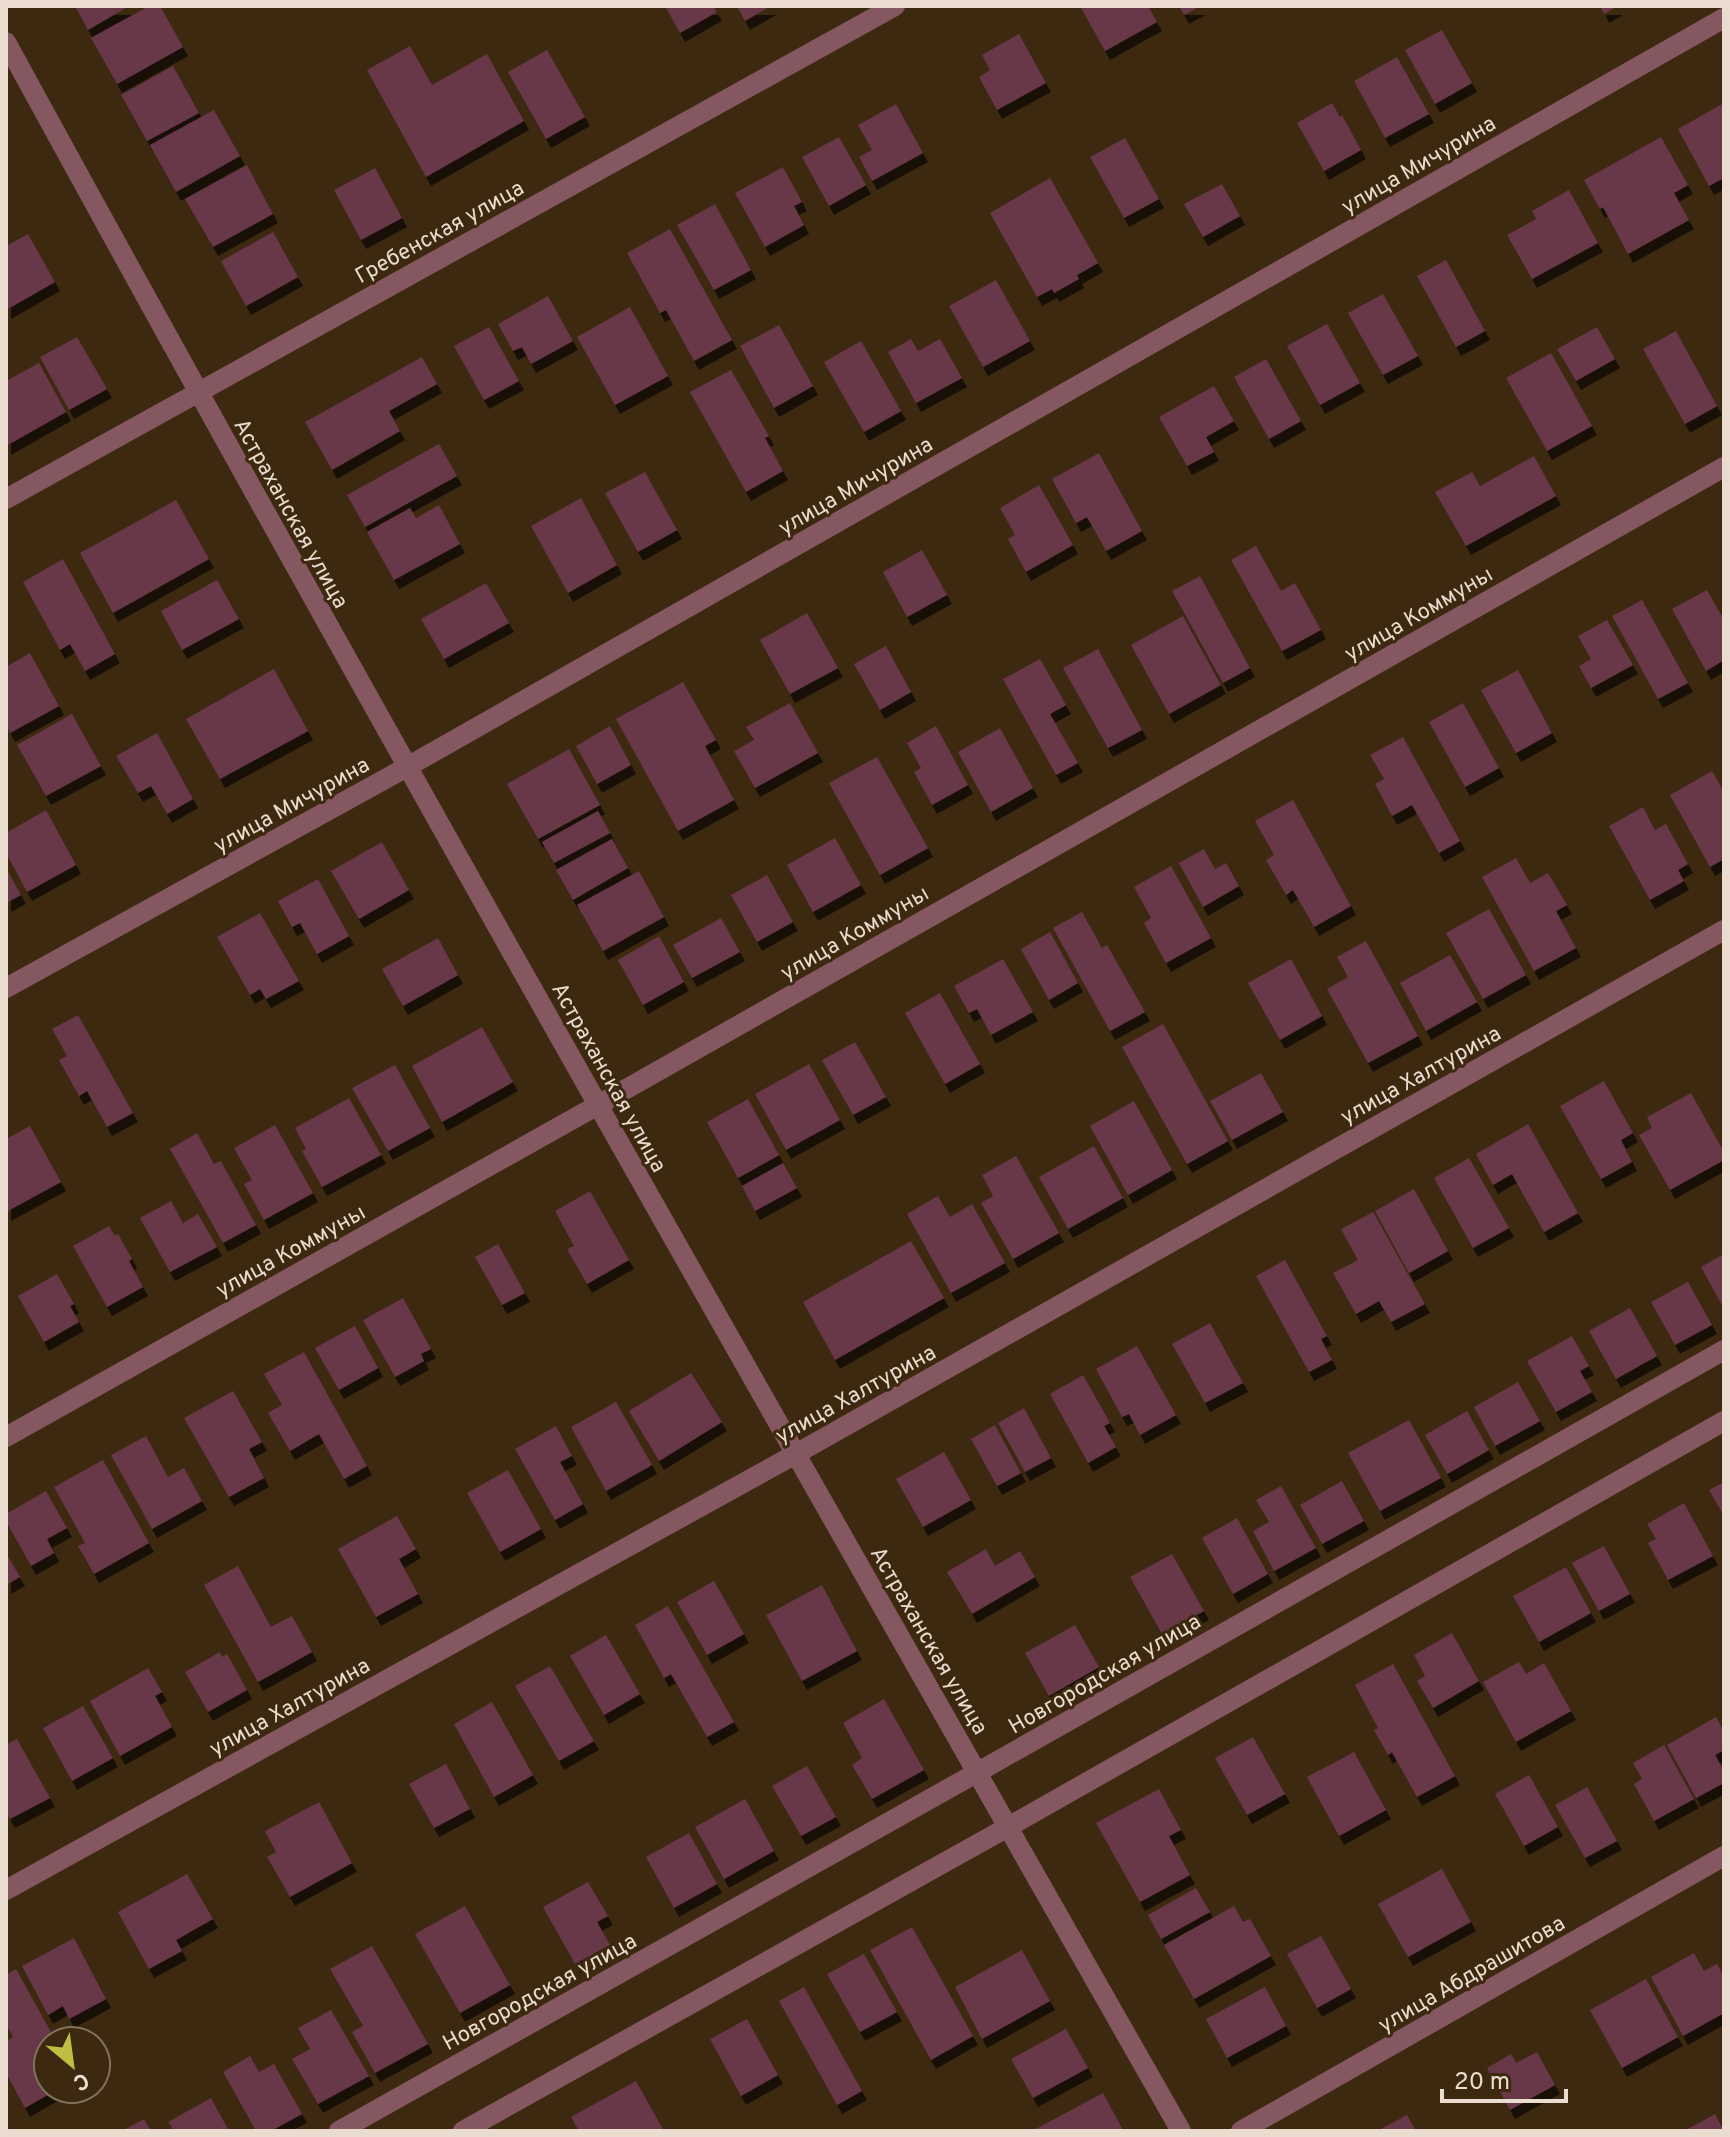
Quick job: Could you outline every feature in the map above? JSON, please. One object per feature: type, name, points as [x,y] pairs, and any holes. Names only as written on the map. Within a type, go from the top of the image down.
[{"type":"street","name":"Гребенская улица","points":[[6,499],[895,6]]},
{"type":"street","name":"улица Мичурина","points":[[6,988],[407,767],[1724,18]]},
{"type":"street","name":"Астраханская улица","points":[[6,42],[407,767],[794,1455],[1181,2131]]},
{"type":"street","name":"улица Коммуны","points":[[6,1437],[1724,467]]},
{"type":"street","name":"улица Халтурина","points":[[6,1890],[794,1455],[1724,930]]},
{"type":"street","name":"Новгородская улица","points":[[339,2131],[1724,1350]]},
{"type":"street","points":[[463,2131],[1008,1827],[1724,1421]]},
{"type":"street","name":"улица Абдрашитова","points":[[1241,2131],[1724,1856]]},
{"type":"building","points":[[75,6],[129,6],[88,30]]},
{"type":"building","points":[[149,6],[160,6],[183,47],[117,84],[91,38]]},
{"type":"building","points":[[665,6],[713,6],[717,12],[680,33]]},
{"type":"building","points":[[737,6],[771,6],[745,21]]},
{"type":"building","points":[[1080,6],[1148,6],[1157,22],[1105,51]]},
{"type":"building","points":[[1179,6],[1201,6],[1184,15]]},
{"type":"building","points":[[1600,6],[1618,6],[1604,14]]},
{"type":"building","points":[[1442,30],[1472,83],[1435,104],[1405,50]]},
{"type":"building","points":[[1019,34],[1046,83],[997,110],[979,77],[990,70],[982,55]]},
{"type":"building","points":[[410,46],[432,85],[487,54],[524,121],[426,177],[367,70]]},
{"type":"building","points":[[547,50],[585,117],[546,139],[508,72]]},
{"type":"building","points":[[1397,57],[1429,114],[1385,138],[1354,81]]},
{"type":"building","points":[[173,66],[199,113],[147,141],[121,95]]},
{"type":"building","points":[[1332,103],[1361,150],[1324,171],[1297,123]]},
{"type":"building","points":[[1724,103],[1724,178],[1709,186],[1678,129]]},
{"type":"building","points":[[896,104],[923,153],[872,181],[859,157],[872,150],[858,125]]},
{"type":"building","points":[[214,110],[240,156],[176,192],[150,145]]},
{"type":"building","points":[[839,137],[866,185],[829,206],[802,157]]},
{"type":"building","points":[[1661,137],[1688,185],[1674,193],[1689,220],[1628,254],[1603,207],[1600,209],[1584,180]]},
{"type":"building","points":[[1125,138],[1159,199],[1124,218],[1090,157]]},
{"type":"building","points":[[247,165],[273,214],[213,247],[185,199]]},
{"type":"building","points":[[783,167],[802,202],[794,206],[804,225],[765,247],[735,193]]},
{"type":"building","points":[[375,168],[402,218],[361,240],[334,190]]},
{"type":"building","points":[[1050,178],[1098,263],[1077,275],[1079,279],[1054,293],[1052,289],[1037,297],[990,213]]},
{"type":"building","points":[[1222,184],[1240,216],[1203,237],[1184,204]]},
{"type":"building","points":[[1569,190],[1598,243],[1532,279],[1507,235],[1536,219],[1532,211]]},
{"type":"building","points":[[715,204],[751,270],[714,290],[677,225]]},
{"type":"building","points":[[670,229],[732,340],[694,361],[666,310],[660,313],[627,253]]},
{"type":"building","points":[[273,232],[298,277],[246,306],[221,261]]},
{"type":"building","points":[[28,234],[55,282],[6,310],[6,246]]},
{"type":"building","points":[[1446,260],[1485,331],[1456,347],[1417,276]]},
{"type":"building","points":[[996,280],[1030,341],[983,367],[949,306]]},
{"type":"building","points":[[1383,294],[1418,356],[1383,375],[1348,313]]},
{"type":"building","points":[[548,296],[573,341],[531,364],[522,347],[513,351],[498,324]]},
{"type":"building","points":[[630,307],[668,376],[615,405],[577,337]]},
{"type":"building","points":[[1327,324],[1360,383],[1320,405],[1287,346]]},
{"type":"building","points":[[779,325],[813,386],[774,408],[740,346]]},
{"type":"building","points":[[489,327],[519,381],[484,400],[454,346]]},
{"type":"building","points":[[1597,327],[1615,359],[1576,381],[1557,349]]},
{"type":"building","points":[[1676,331],[1717,406],[1685,424],[1643,349]]},
{"type":"building","points":[[77,337],[107,389],[69,410],[40,357]]},
{"type":"building","points":[[911,339],[918,351],[940,339],[962,378],[916,403],[888,352]]},
{"type":"building","points":[[861,341],[901,411],[864,432],[824,362]]},
{"type":"building","points":[[1551,353],[1592,426],[1547,451],[1506,378]]},
{"type":"building","points":[[422,357],[437,384],[389,411],[400,431],[332,470],[305,422]]},
{"type":"building","points":[[1266,359],[1301,421],[1269,439],[1234,377]]},
{"type":"building","points":[[39,363],[66,412],[6,446],[6,381]]},
{"type":"building","points":[[731,370],[769,436],[765,438],[783,471],[746,492],[690,392]]},
{"type":"building","points":[[1214,386],[1234,421],[1206,437],[1214,452],[1187,466],[1159,417]]},
{"type":"building","points":[[439,444],[457,476],[365,527],[347,495]]},
{"type":"building","points":[[1099,453],[1142,531],[1106,551],[1087,517],[1076,523],[1052,479]]},
{"type":"building","points":[[1534,456],[1556,496],[1466,546],[1435,492],[1472,472],[1480,486]]},
{"type":"building","points":[[645,472],[677,530],[638,552],[605,493]]},
{"type":"building","points":[[1039,485],[1073,545],[1026,572],[1008,539],[1015,535],[1000,508]]},
{"type":"building","points":[[581,498],[617,565],[568,593],[531,526]]},
{"type":"building","points":[[176,500],[209,559],[113,613],[80,553]]},
{"type":"building","points":[[439,505],[460,544],[394,580],[367,532],[410,508],[416,518]]},
{"type":"building","points":[[1256,546],[1281,591],[1295,583],[1321,630],[1282,651],[1231,560]]},
{"type":"building","points":[[922,550],[947,595],[907,617],[883,572]]},
{"type":"building","points":[[63,559],[115,654],[85,671],[70,644],[60,650],[23,582]]},
{"type":"building","points":[[1200,576],[1250,668],[1223,683],[1172,591]]},
{"type":"building","points":[[217,580],[239,619],[182,650],[161,611]]},
{"type":"building","points":[[486,583],[509,623],[444,659],[421,619]]},
{"type":"building","points":[[1707,590],[1724,620],[1724,660],[1706,671],[1672,609]]},
{"type":"building","points":[[1642,600],[1688,683],[1658,699],[1612,616]]},
{"type":"building","points":[[807,613],[838,668],[790,694],[760,640]]},
{"type":"building","points":[[1183,616],[1221,685],[1169,714],[1131,645]]},
{"type":"building","points":[[1607,620],[1633,665],[1591,688],[1579,666],[1591,659],[1578,636]]},
{"type":"building","points":[[886,646],[911,692],[880,710],[854,664]]},
{"type":"building","points":[[1098,649],[1142,730],[1108,748],[1063,668]]},
{"type":"building","points":[[30,653],[59,706],[10,733],[6,725],[6,667]]},
{"type":"building","points":[[1040,659],[1066,705],[1050,714],[1078,763],[1056,775],[1003,679]]},
{"type":"building","points":[[274,669],[308,731],[220,779],[186,719]]},
{"type":"building","points":[[1518,670],[1552,733],[1516,753],[1481,690]]},
{"type":"building","points":[[683,682],[716,740],[705,746],[734,800],[678,831],[616,719]]},
{"type":"building","points":[[790,703],[818,753],[755,788],[734,751],[754,740],[746,727]]},
{"type":"building","points":[[1463,703],[1499,768],[1465,787],[1429,722]]},
{"type":"building","points":[[72,714],[101,766],[46,796],[17,745]]},
{"type":"building","points":[[610,726],[631,765],[597,784],[576,746]]},
{"type":"building","points":[[936,726],[968,785],[932,805],[914,772],[921,768],[907,743]]},
{"type":"building","points":[[1000,728],[1033,788],[991,812],[958,752]]},
{"type":"building","points":[[157,733],[193,799],[167,814],[151,786],[138,793],[116,756]]},
{"type":"building","points":[[1403,737],[1460,841],[1439,853],[1412,805],[1392,816],[1375,784],[1384,779],[1370,755]]},
{"type":"building","points":[[569,749],[600,805],[538,839],[507,784]]},
{"type":"building","points":[[877,757],[928,848],[880,875],[829,783]]},
{"type":"building","points":[[1712,771],[1724,792],[1724,859],[1710,867],[1670,795]]},
{"type":"building","points":[[1293,800],[1351,906],[1314,927],[1293,890],[1286,895],[1266,860],[1274,855],[1255,821]]},
{"type":"building","points":[[1643,807],[1655,830],[1666,824],[1688,864],[1678,870],[1684,881],[1650,900],[1609,826]]},
{"type":"building","points":[[46,810],[76,865],[27,892],[6,853],[6,833]]},
{"type":"building","points":[[598,811],[610,833],[554,863],[542,842]]},
{"type":"building","points":[[835,838],[861,885],[813,912],[787,865]]},
{"type":"building","points":[[612,839],[628,868],[573,900],[556,870]]},
{"type":"building","points":[[382,842],[409,890],[359,919],[331,871]]},
{"type":"building","points":[[1204,849],[1215,869],[1226,863],[1239,886],[1203,907],[1179,863]]},
{"type":"building","points":[[1516,858],[1530,883],[1548,873],[1567,905],[1556,911],[1576,948],[1534,971],[1482,877]]},
{"type":"building","points":[[1171,866],[1211,938],[1166,963],[1144,923],[1151,918],[1134,887]]},
{"type":"building","points":[[6,868],[21,895],[6,903]]},
{"type":"building","points":[[639,871],[664,917],[603,951],[577,905]]},
{"type":"building","points":[[767,875],[793,922],[757,942],[731,895]]},
{"type":"building","points":[[318,879],[349,936],[317,954],[300,923],[292,927],[278,901]]},
{"type":"building","points":[[1489,909],[1526,975],[1483,999],[1446,933]]},
{"type":"building","points":[[1082,912],[1102,948],[1107,945],[1145,1012],[1110,1031],[1053,928]]},
{"type":"building","points":[[260,913],[299,981],[266,999],[260,989],[250,995],[217,937]]},
{"type":"building","points":[[721,918],[740,952],[692,978],[673,945]]},
{"type":"building","points":[[1050,932],[1078,983],[1049,1000],[1021,949]]},
{"type":"building","points":[[659,936],[684,982],[643,1005],[618,960]]},
{"type":"building","points":[[438,938],[458,975],[403,1006],[382,969]]},
{"type":"building","points":[[1366,941],[1418,1036],[1368,1063],[1327,989],[1348,977],[1337,957]]},
{"type":"building","points":[[1450,955],[1477,1002],[1426,1031],[1400,983]]},
{"type":"building","points":[[1003,959],[1033,1012],[991,1035],[977,1009],[969,1013],[954,986]]},
{"type":"building","points":[[1291,959],[1322,1016],[1280,1040],[1248,983]]},
{"type":"building","points":[[940,993],[980,1064],[945,1084],[905,1013]]},
{"type":"building","points":[[78,1015],[133,1113],[107,1127],[87,1091],[79,1096],[59,1060],[67,1056],[52,1029]]},
{"type":"building","points":[[1163,1024],[1228,1141],[1187,1164],[1122,1047]]},
{"type":"building","points":[[482,1027],[513,1082],[442,1122],[412,1066]]},
{"type":"building","points":[[855,1042],[886,1097],[853,1115],[822,1060]]},
{"type":"building","points":[[809,1064],[840,1120],[786,1150],[755,1094]]},
{"type":"building","points":[[395,1065],[430,1128],[388,1151],[352,1088]]},
{"type":"building","points":[[1261,1073],[1283,1112],[1232,1140],[1210,1101]]},
{"type":"building","points":[[1604,1081],[1633,1133],[1621,1140],[1632,1162],[1601,1179],[1560,1106]]},
{"type":"building","points":[[1691,1093],[1724,1152],[1724,1160],[1670,1190],[1639,1135],[1652,1128],[1647,1117]]},
{"type":"building","points":[[349,1098],[381,1155],[322,1187],[302,1151],[306,1149],[295,1128]]},
{"type":"building","points":[[748,1099],[779,1155],[738,1178],[707,1122]]},
{"type":"building","points":[[1134,1101],[1172,1170],[1128,1195],[1090,1126]]},
{"type":"building","points":[[1528,1124],[1578,1213],[1544,1232],[1512,1174],[1493,1185],[1476,1154]]},
{"type":"building","points":[[275,1125],[313,1193],[264,1220],[244,1184],[252,1180],[234,1148]]},
{"type":"building","points":[[30,1126],[61,1182],[6,1212],[6,1139]]},
{"type":"building","points":[[197,1133],[214,1164],[221,1161],[256,1225],[223,1243],[170,1149]]},
{"type":"building","points":[[1094,1146],[1123,1198],[1068,1229],[1039,1177]]},
{"type":"building","points":[[1016,1156],[1059,1233],[1013,1259],[981,1203],[993,1196],[982,1175]]},
{"type":"building","points":[[1469,1158],[1509,1228],[1473,1248],[1434,1178]]},
{"type":"building","points":[[783,1163],[797,1188],[755,1211],[742,1186]]},
{"type":"building","points":[[1414,1189],[1448,1251],[1409,1273],[1375,1211]]},
{"type":"building","points":[[590,1191],[629,1260],[587,1284],[567,1249],[574,1246],[555,1211]]},
{"type":"building","points":[[938,1196],[950,1217],[972,1204],[1005,1263],[951,1293],[907,1214]]},
{"type":"building","points":[[171,1201],[183,1223],[198,1214],[217,1247],[170,1272],[140,1218]]},
{"type":"building","points":[[1373,1212],[1425,1304],[1391,1322],[1379,1301],[1356,1314],[1333,1273],[1358,1260],[1341,1229]]},
{"type":"building","points":[[109,1226],[115,1236],[118,1234],[132,1259],[129,1261],[143,1287],[107,1307],[73,1246]]},
{"type":"building","points":[[911,1241],[944,1298],[835,1360],[803,1302]]},
{"type":"building","points":[[498,1244],[525,1293],[502,1305],[475,1257]]},
{"type":"building","points":[[1724,1254],[1724,1309],[1701,1267]]},
{"type":"building","points":[[1285,1260],[1327,1336],[1321,1339],[1332,1360],[1309,1372],[1256,1276]]},
{"type":"building","points":[[57,1274],[74,1304],[70,1306],[79,1322],[44,1342],[18,1296]]},
{"type":"building","points":[[1688,1282],[1712,1325],[1675,1345],[1651,1302]]},
{"type":"building","points":[[403,1298],[431,1349],[421,1354],[424,1361],[395,1377],[363,1320]]},
{"type":"building","points":[[1630,1308],[1657,1356],[1616,1379],[1589,1331]]},
{"type":"building","points":[[1210,1323],[1243,1383],[1205,1403],[1172,1344]]},
{"type":"building","points":[[355,1326],[378,1368],[339,1390],[315,1348]]},
{"type":"building","points":[[1572,1336],[1589,1366],[1580,1371],[1592,1392],[1556,1412],[1527,1361]]},
{"type":"building","points":[[1137,1346],[1176,1415],[1140,1435],[1129,1414],[1122,1417],[1096,1369]]},
{"type":"building","points":[[304,1352],[367,1466],[344,1479],[319,1434],[290,1451],[268,1413],[282,1405],[264,1374]]},
{"type":"building","points":[[691,1373],[722,1422],[659,1461],[629,1411]]},
{"type":"building","points":[[1083,1375],[1110,1423],[1104,1426],[1116,1447],[1088,1463],[1050,1394]]},
{"type":"building","points":[[1518,1382],[1540,1421],[1495,1446],[1474,1407]]},
{"type":"building","points":[[233,1391],[262,1442],[249,1449],[264,1478],[229,1497],[184,1418]]},
{"type":"building","points":[[616,1402],[652,1465],[606,1491],[571,1427]]},
{"type":"building","points":[[1024,1408],[1051,1458],[1025,1472],[998,1423]]},
{"type":"building","points":[[1467,1411],[1489,1450],[1447,1474],[1425,1435]]},
{"type":"building","points":[[1409,1420],[1441,1478],[1380,1511],[1348,1453]]},
{"type":"building","points":[[995,1425],[1021,1473],[997,1486],[971,1439]]},
{"type":"building","points":[[556,1426],[572,1456],[560,1462],[583,1504],[555,1520],[515,1449]]},
{"type":"building","points":[[146,1436],[168,1477],[184,1468],[202,1501],[152,1529],[111,1455]]},
{"type":"building","points":[[944,1452],[971,1500],[923,1527],[896,1479]]},
{"type":"building","points":[[103,1460],[149,1543],[94,1574],[78,1546],[85,1543],[54,1487]]},
{"type":"building","points":[[508,1470],[541,1529],[500,1552],[467,1493]]},
{"type":"building","points":[[1342,1481],[1364,1521],[1322,1544],[1300,1505]]},
{"type":"building","points":[[1724,1482],[1724,1516],[1709,1490]]},
{"type":"building","points":[[1281,1486],[1316,1548],[1274,1571],[1253,1531],[1269,1522],[1256,1500]]},
{"type":"building","points":[[46,1491],[67,1528],[47,1539],[54,1553],[31,1566],[6,1521],[6,1514]]},
{"type":"building","points":[[1684,1503],[1713,1556],[1668,1580],[1648,1543],[1656,1539],[1647,1524]]},
{"type":"building","points":[[397,1516],[416,1549],[399,1559],[418,1594],[376,1617],[338,1549]]},
{"type":"building","points":[[1237,1518],[1268,1574],[1233,1594],[1202,1538]]},
{"type":"building","points":[[1604,1546],[1630,1594],[1599,1611],[1572,1563]]},
{"type":"building","points":[[986,1549],[995,1566],[1020,1551],[1035,1577],[972,1614],[947,1572]]},
{"type":"building","points":[[6,1553],[20,1577],[6,1585]]},
{"type":"building","points":[[1172,1554],[1204,1611],[1162,1634],[1130,1577]]},
{"type":"building","points":[[238,1566],[271,1627],[292,1616],[312,1652],[258,1682],[204,1585]]},
{"type":"building","points":[[1566,1567],[1591,1613],[1539,1642],[1513,1596]]},
{"type":"building","points":[[714,1581],[744,1634],[707,1655],[677,1602]]},
{"type":"building","points":[[822,1585],[857,1651],[802,1681],[766,1615]]},
{"type":"building","points":[[668,1606],[734,1722],[707,1737],[671,1674],[664,1678],[635,1625]]},
{"type":"building","points":[[1075,1625],[1099,1667],[1049,1696],[1025,1653]]},
{"type":"building","points":[[1452,1633],[1479,1681],[1433,1708],[1417,1681],[1425,1676],[1414,1655]]},
{"type":"building","points":[[606,1635],[640,1694],[604,1715],[570,1656]]},
{"type":"building","points":[[220,1652],[222,1657],[227,1654],[247,1690],[208,1712],[185,1672]]},
{"type":"building","points":[[1519,1662],[1526,1674],[1544,1663],[1571,1711],[1516,1742],[1483,1682]]},
{"type":"building","points":[[1393,1664],[1455,1776],[1417,1797],[1392,1752],[1388,1755],[1374,1730],[1378,1728],[1355,1685]]},
{"type":"building","points":[[550,1666],[594,1741],[559,1761],[515,1686]]},
{"type":"building","points":[[148,1668],[162,1692],[155,1696],[172,1727],[120,1756],[90,1701]]},
{"type":"building","points":[[884,1699],[924,1770],[872,1799],[852,1765],[862,1758],[843,1723]]},
{"type":"building","points":[[492,1702],[533,1775],[494,1797],[454,1724]]},
{"type":"building","points":[[83,1706],[113,1758],[72,1781],[43,1728]]},
{"type":"building","points":[[1716,1717],[1724,1732],[1724,1750],[1715,1755],[1724,1771],[1724,1783],[1696,1798],[1667,1745]]},
{"type":"building","points":[[1253,1737],[1285,1794],[1247,1815],[1215,1758]]},
{"type":"building","points":[[17,1739],[50,1798],[10,1819],[6,1812],[6,1745]]},
{"type":"building","points":[[1664,1745],[1694,1799],[1654,1821],[1634,1784],[1642,1779],[1633,1763]]},
{"type":"building","points":[[1354,1752],[1386,1810],[1339,1836],[1307,1777]]},
{"type":"building","points":[[446,1764],[470,1809],[434,1828],[409,1784]]},
{"type":"building","points":[[807,1766],[836,1817],[801,1836],[772,1786]]},
{"type":"building","points":[[1529,1775],[1558,1827],[1524,1846],[1495,1794]]},
{"type":"building","points":[[1587,1787],[1617,1841],[1585,1858],[1555,1805]]},
{"type":"building","points":[[1159,1789],[1181,1830],[1169,1836],[1190,1875],[1140,1902],[1096,1823]]},
{"type":"building","points":[[745,1799],[774,1851],[724,1879],[695,1827]]},
{"type":"building","points":[[319,1802],[352,1863],[290,1897],[267,1857],[276,1852],[265,1831]]},
{"type":"building","points":[[689,1833],[717,1884],[674,1908],[646,1857]]},
{"type":"building","points":[[1442,1869],[1471,1922],[1408,1957],[1378,1904]]},
{"type":"building","points":[[187,1874],[213,1919],[176,1940],[182,1951],[149,1969],[118,1912]]},
{"type":"building","points":[[588,1882],[608,1916],[597,1922],[610,1945],[575,1964],[543,1907]]},
{"type":"building","points":[[1196,1888],[1210,1912],[1161,1939],[1148,1915]]},
{"type":"building","points":[[465,1906],[510,1985],[460,2013],[415,1934]]},
{"type":"building","points":[[1234,1906],[1243,1922],[1250,1919],[1271,1956],[1194,1999],[1164,1945]]},
{"type":"building","points":[[912,1927],[973,2036],[931,2060],[870,1950]]},
{"type":"building","points":[[1321,1936],[1351,1989],[1317,2008],[1287,1954]]},
{"type":"building","points":[[74,1938],[106,1999],[69,2019],[63,2006],[48,2015],[22,1966]]},
{"type":"building","points":[[372,1946],[428,2044],[375,2073],[352,2032],[363,2026],[330,1969]]},
{"type":"building","points":[[1022,1950],[1050,2001],[982,2039],[955,1987]]},
{"type":"building","points":[[1694,1953],[1704,1971],[1717,1964],[1724,1977],[1724,2013],[1683,2036],[1651,1977]]},
{"type":"building","points":[[864,1954],[897,2012],[860,2032],[827,1974]]},
{"type":"building","points":[[16,1969],[47,2025],[32,2025],[32,2104],[25,2108],[6,2073],[6,2041],[13,2037],[6,2024],[6,1975]]},
{"type":"building","points":[[1646,1979],[1678,2037],[1622,2068],[1590,2010]]},
{"type":"building","points":[[804,1987],[862,2091],[837,2105],[779,2001]]},
{"type":"building","points":[[1265,1987],[1286,2026],[1227,2058],[1206,2019]]},
{"type":"building","points":[[331,2010],[369,2076],[318,2104],[292,2059],[310,2049],[298,2028]]},
{"type":"building","points":[[747,2019],[778,2075],[741,2096],[710,2039]]},
{"type":"building","points":[[1066,2029],[1088,2068],[1033,2098],[1011,2059]]},
{"type":"building","points":[[1537,2052],[1555,2085],[1510,2110],[1487,2068],[1511,2054],[1516,2063]]},
{"type":"building","points":[[250,2056],[259,2072],[274,2064],[302,2114],[271,2131],[256,2131],[223,2072]]},
{"type":"building","points":[[636,2081],[664,2131],[579,2131],[571,2117]]},
{"type":"building","points":[[1103,2093],[1123,2130],[1032,2131]]},
{"type":"building","points":[[211,2098],[229,2131],[174,2131],[168,2122]]},
{"type":"building","points":[[1715,2114],[1724,2131],[1684,2131]]},
{"type":"building","points":[[1407,2115],[1416,2131],[1377,2131]]},
{"type":"building","points":[[144,2119],[151,2131],[122,2131]]}]
